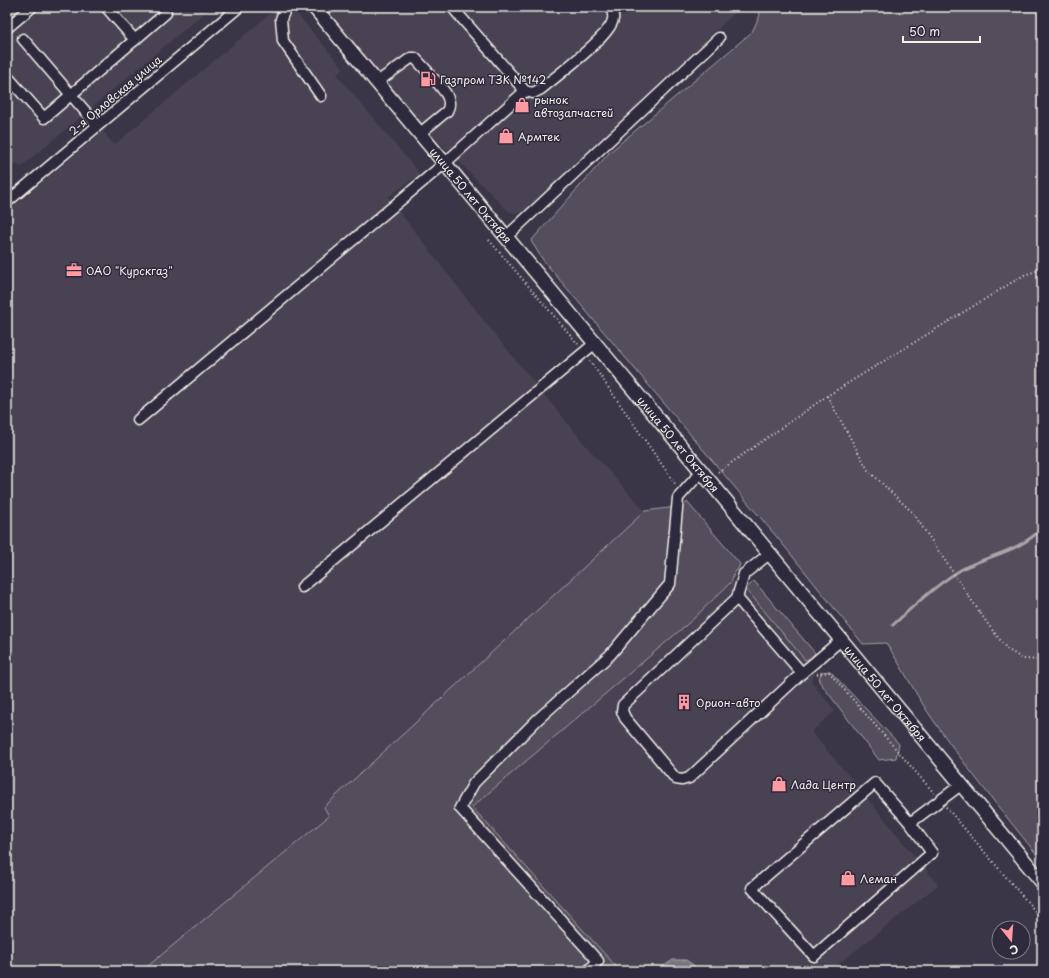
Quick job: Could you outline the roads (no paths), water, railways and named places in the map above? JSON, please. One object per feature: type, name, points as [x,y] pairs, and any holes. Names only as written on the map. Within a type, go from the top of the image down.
[{"type":"main road","name":"улица 50 лет Октября","points":[[314,7],[705,475],[1042,882]]},
{"type":"street","points":[[7,28],[32,7]]},
{"type":"street","points":[[106,7],[135,40]]},
{"type":"street","name":"2-я Орловская улица","points":[[7,202],[239,7]]},
{"type":"street","points":[[286,7],[281,19],[283,41],[321,96]]},
{"type":"street","points":[[452,7],[525,91],[533,92],[541,89],[596,43],[609,29],[614,19],[611,7]]},
{"type":"street","points":[[7,76],[44,118],[166,13]]},
{"type":"street","points":[[506,237],[720,38]]},
{"type":"street","points":[[23,39],[97,125]]},
{"type":"street","points":[[377,82],[411,58],[415,58],[432,76],[449,99],[449,106],[447,111],[419,134]]},
{"type":"street","points":[[138,420],[445,163],[525,91]]},
{"type":"street","points":[[302,587],[594,344]]},
{"type":"street","points":[[588,971],[598,961],[460,808],[474,783],[538,719],[610,655],[670,584],[678,498],[705,475]]},
{"type":"street","points":[[769,554],[744,574],[737,598],[623,705],[622,711],[625,718],[676,779],[682,780],[688,778],[808,668],[841,640]]},
{"type":"street","points":[[737,598],[808,668]]},
{"type":"street","points":[[875,783],[910,823],[932,853],[814,956],[752,888],[875,783]]},
{"type":"street","points":[[910,823],[962,784]]},
{"type":"waterway","points":[[893,625],[928,594],[957,572],[1016,547],[1034,536],[1042,528]]},
{"type":"place","name":"Газпром ТЗК №142","points":[[428,79]]},
{"type":"place","name":"рынок автозапчастей","points":[[522,105]]},
{"type":"place","name":"Армтек","points":[[506,136]]},
{"type":"place","name":"ОАО \"Курскгаз\"","points":[[74,270]]},
{"type":"place","name":"Орион-авто","points":[[684,702]]},
{"type":"place","name":"Лада Центр","points":[[779,784]]},
{"type":"place","name":"Леман","points":[[848,878]]}]
